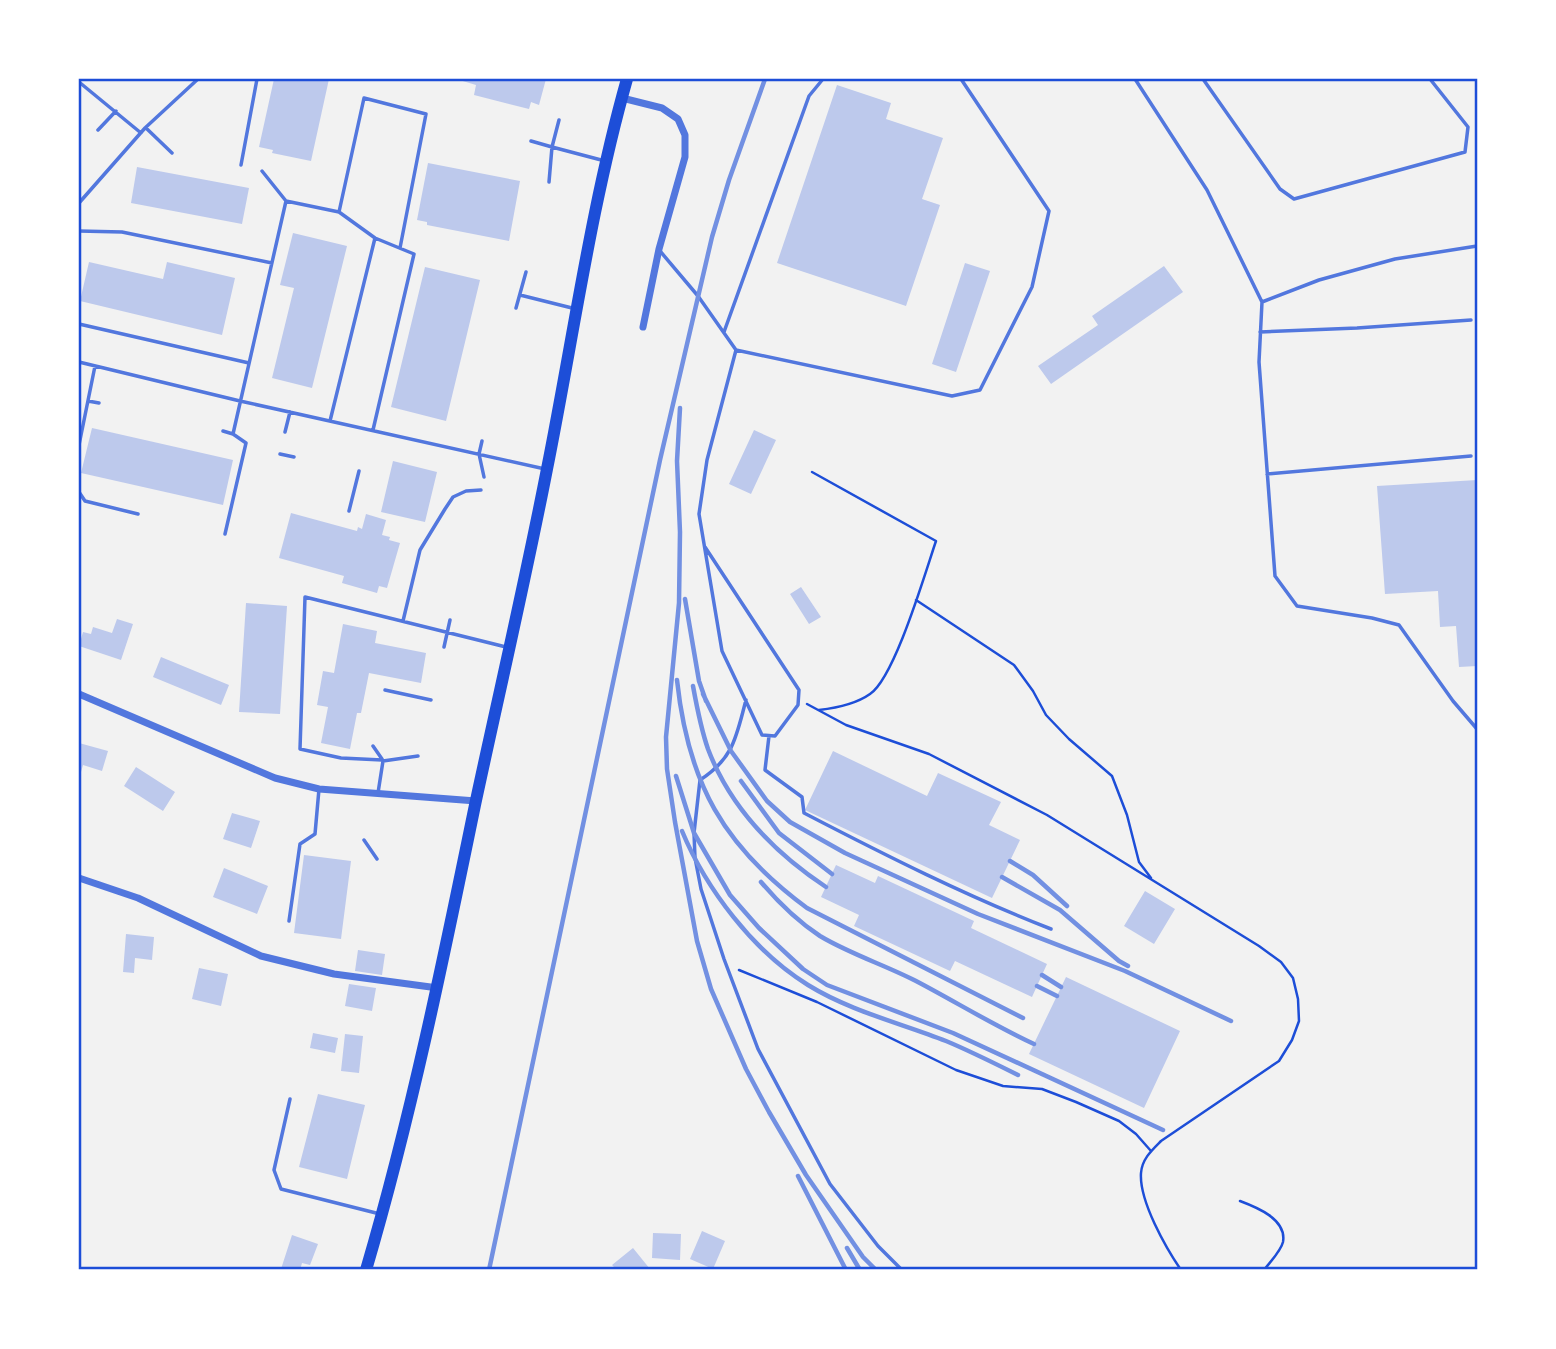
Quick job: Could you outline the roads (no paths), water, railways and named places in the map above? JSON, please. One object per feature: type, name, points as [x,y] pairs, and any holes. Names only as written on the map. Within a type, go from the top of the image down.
[{"type":"main road","points":[[366,1270],[438,988],[476,801],[511,648],[607,162],[627,79]]},
{"type":"street","points":[[621,98],[662,108],[678,119],[685,135],[685,157],[659,249],[643,327]]},
{"type":"street","points":[[79,694],[275,778],[319,789],[476,801]]},
{"type":"street","points":[[79,878],[138,898],[261,956],[334,974],[438,988]]},
{"type":"lane","points":[[79,203],[145,128],[198,79]]},
{"type":"lane","points":[[240,165],[257,79]]},
{"type":"lane","points":[[724,332],[808,96],[823,79]]},
{"type":"lane","points":[[659,249],[698,296],[736,349],[951,396],[980,390],[1032,287],[1049,211],[961,79]]},
{"type":"lane","points":[[1135,79],[1207,190],[1262,302],[1259,362],[1275,576],[1297,606],[1399,625],[1453,701],[1477,729]]},
{"type":"lane","points":[[1203,79],[1280,189],[1294,199],[1465,152],[1468,127],[1430,79]]},
{"type":"lane","points":[[79,82],[141,133]]},
{"type":"lane","points":[[339,212],[365,98],[426,114],[400,248]]},
{"type":"lane","points":[[98,130],[116,111]]},
{"type":"lane","points":[[549,182],[552,147],[559,120]]},
{"type":"lane","points":[[145,128],[172,153]]},
{"type":"lane","points":[[531,141],[607,162]]},
{"type":"lane","points":[[262,171],[286,201],[339,212],[375,239],[414,254],[373,431]]},
{"type":"lane","points":[[233,433],[286,201]]},
{"type":"lane","points":[[79,231],[122,232],[272,263]]},
{"type":"lane","points":[[330,421],[375,239]]},
{"type":"lane","points":[[1262,302],[1319,280],[1395,259],[1477,246]]},
{"type":"lane","points":[[516,308],[526,272]]},
{"type":"lane","points":[[520,295],[578,309]]},
{"type":"lane","points":[[1260,331],[1471,320]]},
{"type":"lane","points":[[79,324],[249,363]]},
{"type":"lane","points":[[705,547],[799,690],[797,705],[775,736],[762,736],[722,651],[699,514],[707,460],[736,349]]},
{"type":"lane","points":[[79,362],[240,401],[547,469]]},
{"type":"lane","points":[[79,445],[95,366]]},
{"type":"lane","points":[[88,401],[99,403]]},
{"type":"lane","points":[[285,432],[290,412]]},
{"type":"lane","points":[[223,431],[233,433],[246,443],[225,534]]},
{"type":"lane","points":[[482,441],[479,454],[484,477]]},
{"type":"lane","points":[[280,454],[294,457]]},
{"type":"lane","points":[[1268,474],[1471,456]]},
{"type":"lane","points":[[349,511],[359,471]]},
{"type":"lane","points":[[403,621],[420,550],[453,497],[466,491],[481,490]]},
{"type":"lane","points":[[79,492],[85,501],[138,513]]},
{"type":"lane","points":[[418,756],[382,760],[341,758],[300,750],[305,597],[511,648]]},
{"type":"lane","points":[[444,647],[450,620]]},
{"type":"lane","points":[[385,690],[431,700]]},
{"type":"lane","points":[[746,700],[731,751],[717,769],[700,780],[695,806],[695,858],[701,889],[758,1049],[830,1184],[878,1246],[902,1270]]},
{"type":"lane","points":[[769,736],[765,770],[802,797],[804,813],[917,872],[1051,929]]},
{"type":"lane","points":[[373,746],[382,760],[378,794]]},
{"type":"lane","points":[[289,921],[300,844],[315,834],[319,789]]},
{"type":"lane","points":[[364,840],[377,859]]},
{"type":"lane","points":[[290,1099],[274,1170],[281,1189],[382,1214]]},
{"type":"railway","points":[[489,1270],[660,460],[712,237],[765,79]]},
{"type":"railway","points":[[680,408],[677,461],[679,603],[666,737],[667,769],[697,941],[711,989],[746,1069],[769,1112],[806,1175],[863,1257],[876,1270]]},
{"type":"railway","points":[[685,599],[699,681],[706,701]]},
{"type":"railway","points":[[677,680],[682,717],[701,781],[732,836],[753,861],[807,908],[1023,1018]]},
{"type":"railway","points":[[693,686],[708,749],[729,790],[772,844],[826,887]]},
{"type":"railway","points":[[703,694],[731,751],[767,801],[790,822],[845,853],[978,914],[1125,971],[1231,1021]]},
{"type":"railway","points":[[676,776],[694,833],[730,895],[759,928],[803,969],[827,985],[953,1033],[1163,1130]]},
{"type":"railway","points":[[741,781],[779,833],[832,874]]},
{"type":"railway","points":[[682,831],[718,897],[751,937],[788,971],[841,1002],[946,1041],[1018,1075]]},
{"type":"railway","points":[[1010,861],[1033,875],[1067,906]]},
{"type":"railway","points":[[1002,877],[1060,910],[1128,966]]},
{"type":"railway","points":[[761,882],[788,911],[820,936],[916,981],[1034,1044]]},
{"type":"railway","points":[[1042,975],[1061,987]]},
{"type":"railway","points":[[1037,986],[1057,996]]},
{"type":"railway","points":[[798,1176],[846,1270]]},
{"type":"railway","points":[[847,1248],[860,1270]]}]
